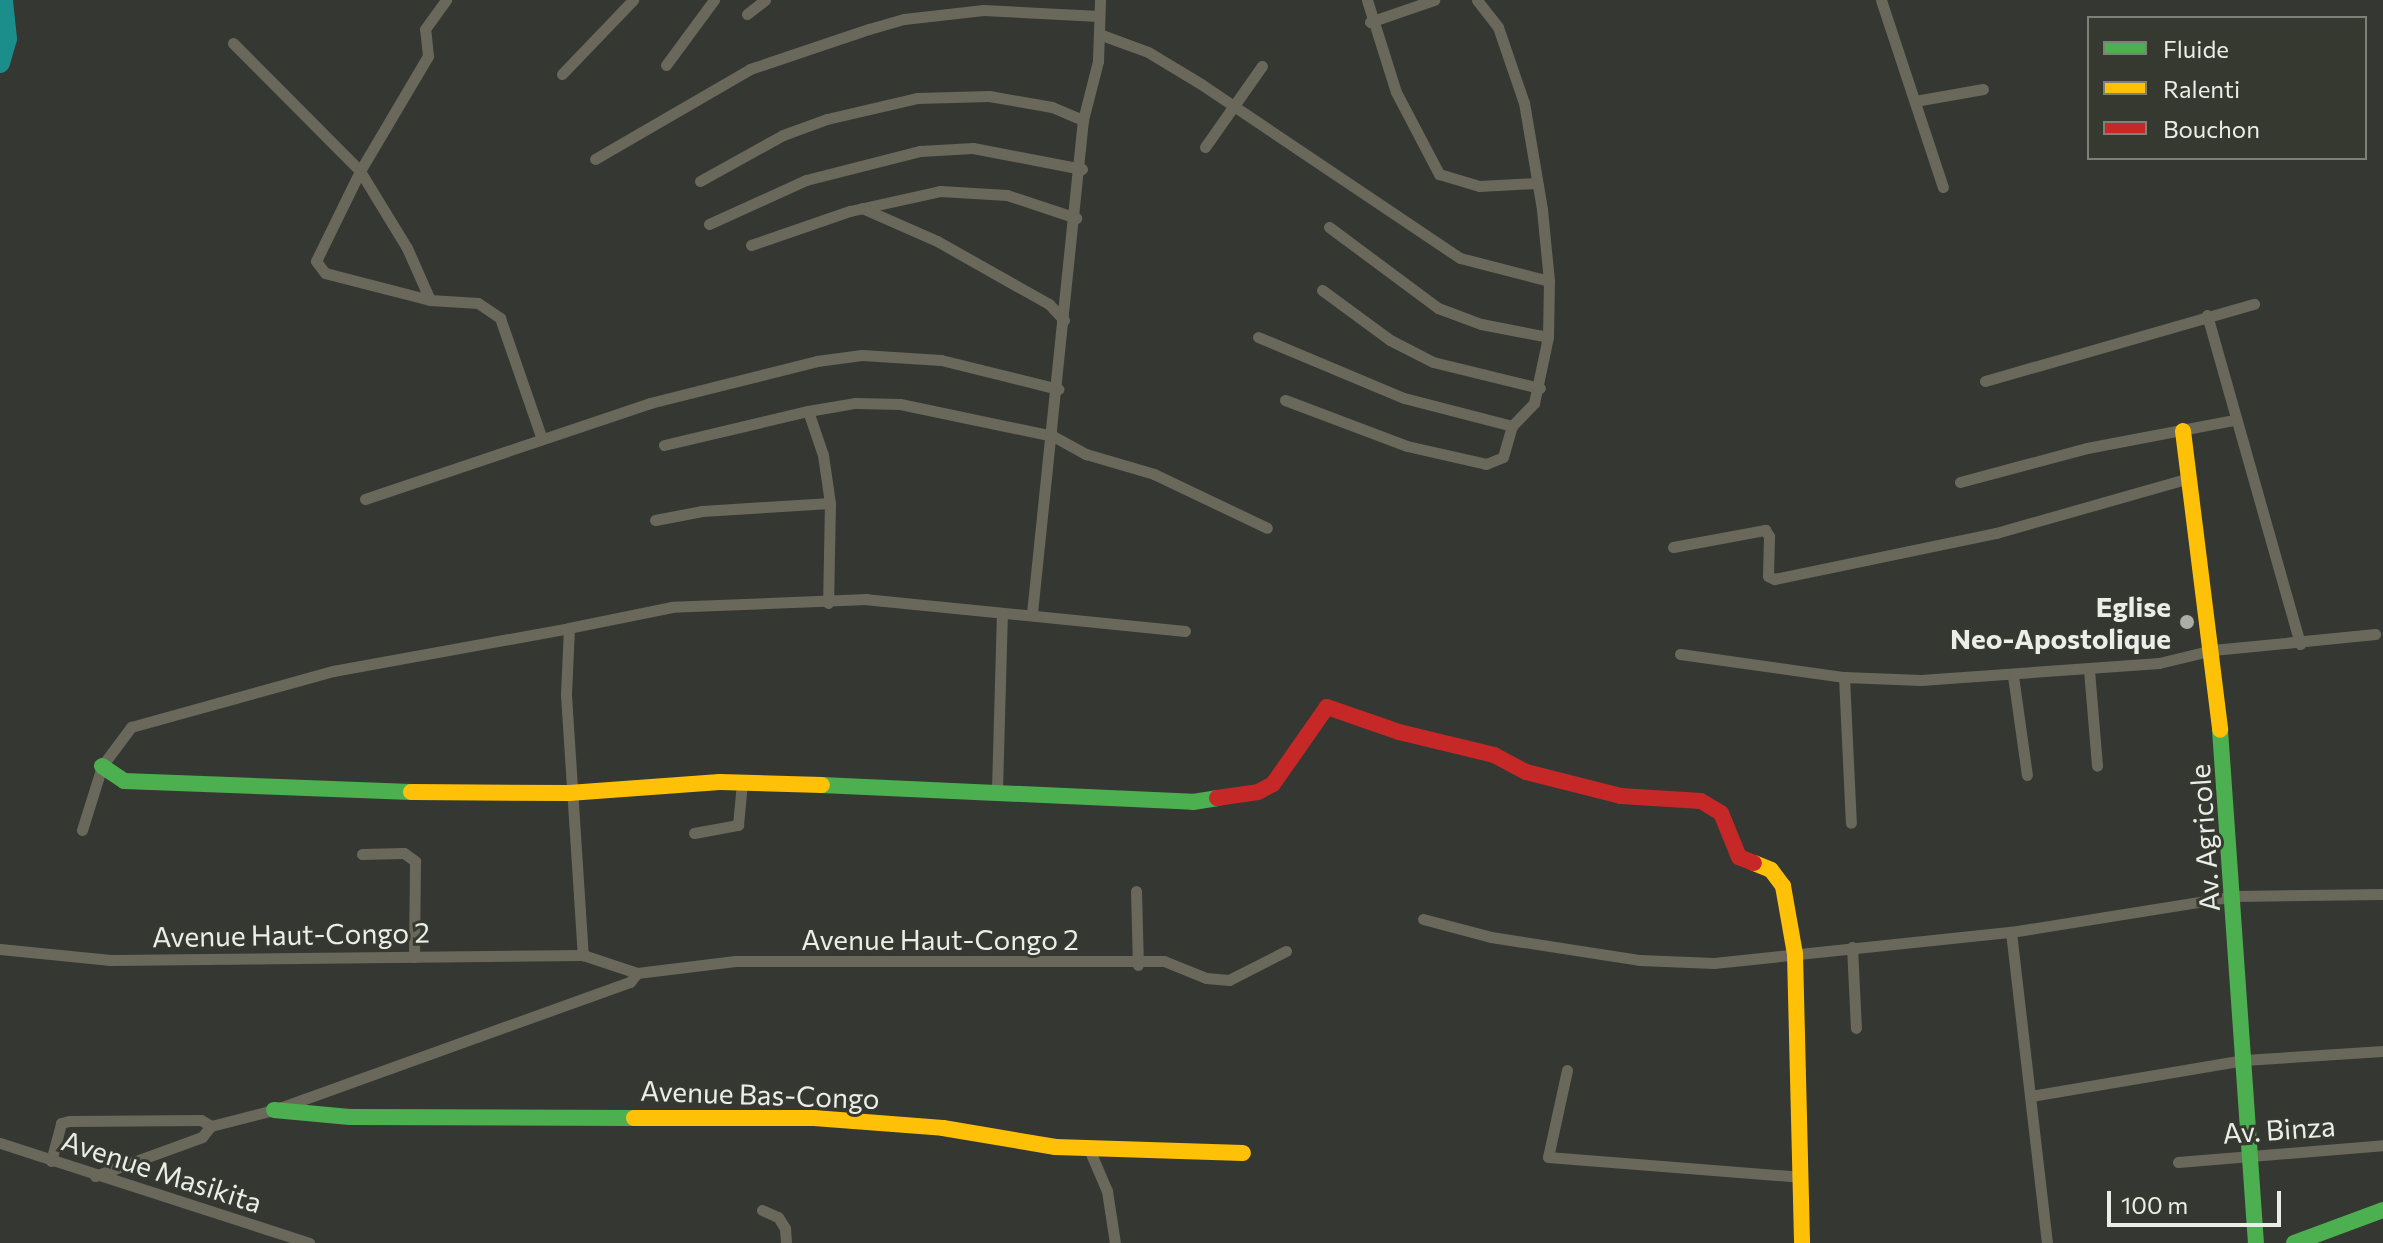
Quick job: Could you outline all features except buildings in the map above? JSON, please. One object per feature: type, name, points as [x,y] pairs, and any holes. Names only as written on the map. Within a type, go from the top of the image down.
[{"type":"street","points":[[446,0],[425,29],[428,56],[360,171],[317,266],[325,273],[430,300],[478,303],[500,318],[542,439]]},
{"type":"street","points":[[562,74],[633,0]]},
{"type":"street","points":[[666,65],[714,0]]},
{"type":"street","points":[[747,14],[765,0]]},
{"type":"street","points":[[1032,613],[1082,169],[1083,120],[1095,87],[1100,0]]},
{"type":"street","points":[[1367,0],[1370,22],[1415,136],[1439,174],[1479,186],[1536,183]]},
{"type":"street","points":[[1370,22],[1434,0]]},
{"type":"street","points":[[1285,400],[1407,446],[1486,464],[1503,457],[1512,426],[1534,403],[1540,388],[1548,337],[1549,281],[1536,183],[1524,103],[1498,27],[1477,0]]},
{"type":"street","points":[[1881,0],[1943,187]]},
{"type":"street","points":[[595,159],[750,69],[881,26],[983,10],[1099,16]]},
{"type":"street","points":[[1099,34],[1148,52],[1235,106],[1460,258],[1549,281]]},
{"type":"street","points":[[233,43],[360,171],[407,248],[430,300]]},
{"type":"street","points":[[1205,147],[1262,66]]},
{"type":"street","points":[[1915,101],[1983,89]]},
{"type":"street","points":[[700,181],[783,135],[827,119],[917,98],[989,96],[1052,107],[1083,120]]},
{"type":"street","points":[[709,224],[806,180],[920,151],[973,148],[1082,169]]},
{"type":"street","points":[[751,245],[862,208],[940,191],[980,191],[1076,218]]},
{"type":"street","points":[[862,208],[937,241],[1049,304],[1064,320]]},
{"type":"street","points":[[1329,227],[1438,308],[1481,324],[1548,337]]},
{"type":"street","points":[[1322,290],[1390,340],[1433,362],[1540,388]]},
{"type":"street","points":[[1985,381],[2254,304]]},
{"type":"street","points":[[2207,315],[2234,420],[2300,644]]},
{"type":"street","points":[[1258,337],[1404,398],[1512,426]]},
{"type":"street","points":[[365,499],[542,439],[741,378],[862,355],[941,360],[1058,389]]},
{"type":"street","points":[[664,445],[808,411],[855,403],[900,404],[1053,436],[1086,454],[1154,474],[1267,528]]},
{"type":"street","points":[[808,411],[823,455],[830,503],[828,603]]},
{"type":"street","points":[[1960,482],[2087,448],[2234,420]]},
{"type":"street","name":"Av. Agricole","points":[[2183,431],[2213,650],[2235,896],[2248,1154],[2256,1243]]},
{"type":"street","points":[[1673,547],[1765,530],[1769,536],[1768,576],[1774,579],[1996,533],[2189,478]]},
{"type":"street","points":[[655,520],[702,511],[830,503]]},
{"type":"street","points":[[82,830],[102,766],[117,741],[144,723],[333,671],[672,607],[888,600],[1185,631]]},
{"type":"street","points":[[997,790],[1002,613]]},
{"type":"street","points":[[569,628],[566,695],[575,792],[583,955]]},
{"type":"street","points":[[1680,654],[1844,677],[2013,676],[2159,663],[2213,650],[2300,644],[2375,634]]},
{"type":"street","points":[[2089,670],[2097,766]]},
{"type":"street","points":[[2013,676],[2027,775]]},
{"type":"street","points":[[1844,677],[1851,823]]},
{"type":"street","points":[[102,766],[124,781],[206,787],[575,792],[742,783],[997,790],[1193,802],[1258,792],[1281,776],[1327,707],[1399,732],[1494,755],[1526,772],[1621,796],[1711,805],[1730,828],[1739,857],[1771,870],[1783,886],[1795,954],[1802,1243]]},
{"type":"street","points":[[694,833],[738,825],[742,783]]},
{"type":"street","points":[[362,854],[404,853],[415,861],[414,957]]},
{"type":"street","points":[[1136,891],[1138,965]]},
{"type":"street","points":[[1423,919],[1491,937],[1640,960],[1714,963],[2011,932],[2235,896],[2383,894]]},
{"type":"street","points":[[2011,932],[2047,1243]]},
{"type":"street","points":[[1852,947],[1856,1028]]},
{"type":"street","name":"Avenue Haut-Congo 2","points":[[0,949],[110,960],[583,955],[637,973],[735,961],[1178,963],[1191,974],[1229,980],[1286,951]]},
{"type":"street","points":[[95,1176],[202,1137],[211,1126],[274,1110],[630,982],[637,973]]},
{"type":"street","points":[[2031,1096],[2244,1060],[2383,1051]]},
{"type":"street","points":[[1567,1070],[1548,1157],[1800,1177]]},
{"type":"street","name":"Avenue Bas-Congo","points":[[274,1110],[350,1117],[814,1118],[943,1128],[1089,1149],[1243,1153]]},
{"type":"street","points":[[51,1161],[61,1123],[70,1121],[201,1120],[211,1126]]},
{"type":"street","name":"Avenue Masikita","points":[[0,1143],[309,1243]]},
{"type":"street","name":"Av. Binza","points":[[2178,1162],[2383,1145]]},
{"type":"street","points":[[1089,1149],[1107,1191],[1115,1243]]},
{"type":"street","points":[[762,1210],[778,1217],[786,1243]]},
{"type":"street","points":[[2294,1243],[2383,1210]]},
{"type":"waterway","points":[[0,63],[7,39],[3,0]]},
{"type":"traffic: fast","points":[[2220,730],[2256,1243]]},
{"type":"traffic: fast","points":[[102,766],[124,781],[411,792]]},
{"type":"traffic: fast","points":[[822,785],[1193,802],[1217,798]]},
{"type":"traffic: fast","points":[[274,1110],[350,1117],[634,1118]]},
{"type":"traffic: fast","points":[[2294,1243],[2383,1210]]},
{"type":"traffic: slow","points":[[2183,431],[2220,730]]},
{"type":"traffic: slow","points":[[411,792],[569,793],[720,782],[822,785]]},
{"type":"traffic: slow","points":[[1754,863],[1771,870],[1783,886],[1795,954],[1802,1243]]},
{"type":"traffic: slow","points":[[634,1118],[814,1118],[943,1128],[1055,1147],[1243,1153]]},
{"type":"traffic: jam","points":[[1217,798],[1258,792],[1273,784],[1327,707],[1399,732],[1494,755],[1526,772],[1621,796],[1701,801],[1721,813],[1739,857],[1754,863]]},
{"type":"place","name":"Eglise Neo-Apostolique","points":[[2187,622]]}]
